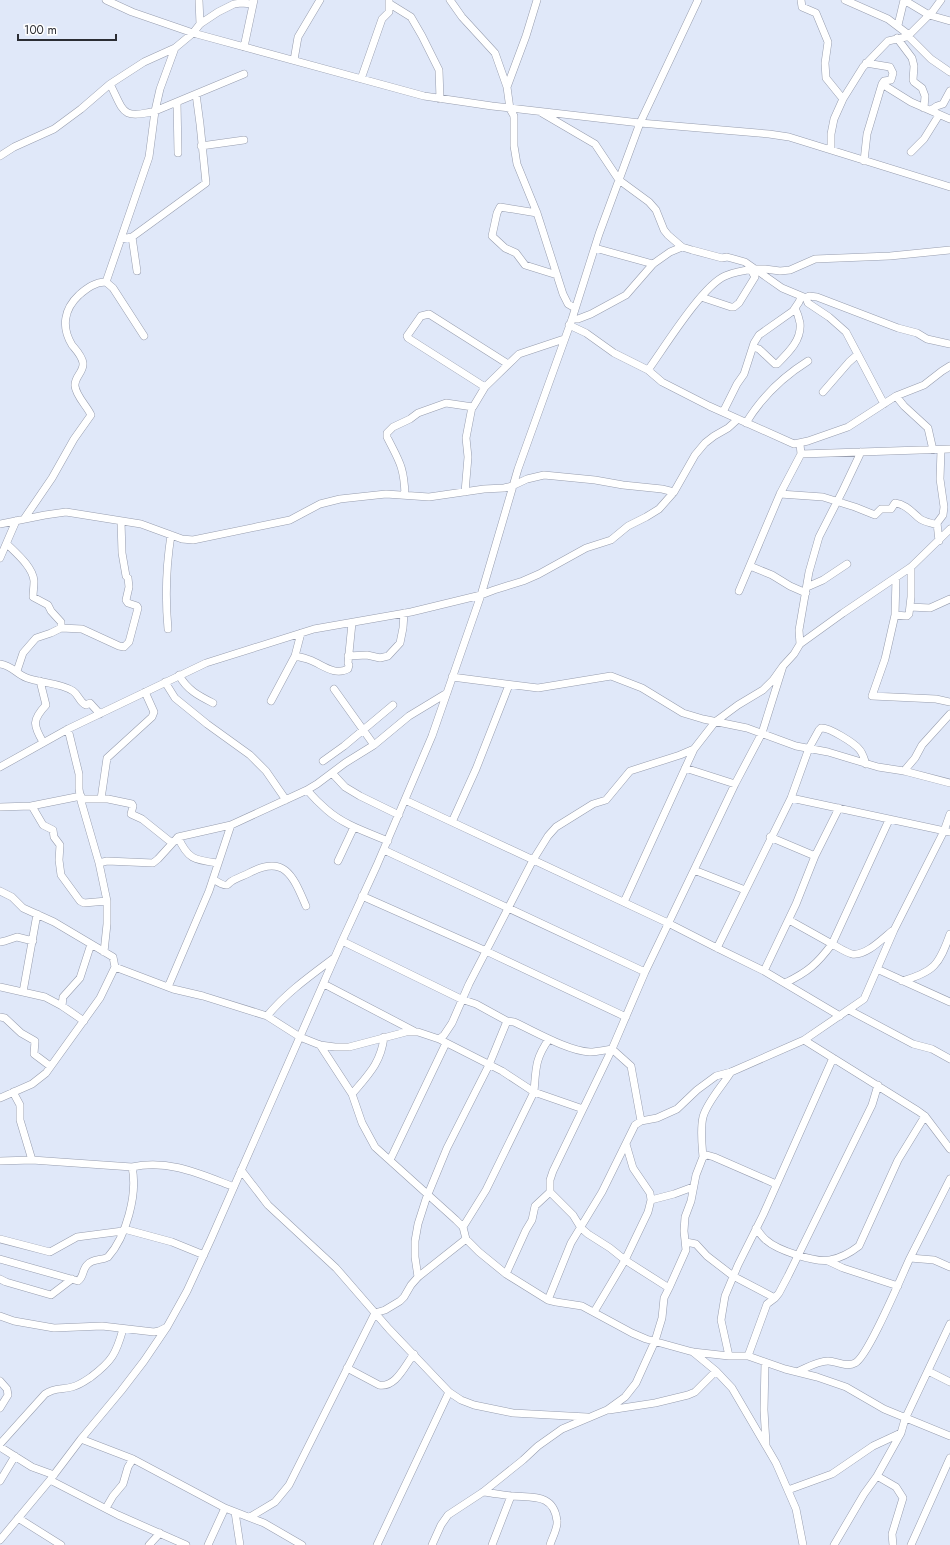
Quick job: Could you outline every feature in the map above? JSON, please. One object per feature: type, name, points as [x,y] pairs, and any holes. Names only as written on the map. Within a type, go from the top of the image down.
[{"type":"street","points":[[106,0],[132,12],[193,33],[401,90],[440,99],[640,123],[789,137],[950,187]]},
{"type":"street","points":[[199,0],[200,24]]},
{"type":"street","points":[[450,0],[462,17],[495,53],[507,87],[510,108],[514,116],[514,146],[517,164],[537,213],[566,300],[575,308]]},
{"type":"street","points":[[507,87],[526,36],[537,0]]},
{"type":"street","points":[[1,1536],[52,1477],[121,1391],[167,1327],[187,1292],[204,1255],[324,984],[334,958],[388,841],[432,736],[481,595],[512,486],[619,180],[640,123],[698,0]]},
{"type":"street","points":[[801,0],[802,7],[814,12],[821,24],[828,42],[825,63],[826,78],[844,99]]},
{"type":"street","points":[[844,0],[888,19],[898,25],[931,59],[950,72]]},
{"type":"street","points":[[898,25],[904,0],[929,16],[950,21]]},
{"type":"street","points":[[831,150],[832,127],[844,99],[866,63],[888,41],[908,35],[929,16],[941,0]]},
{"type":"street","points":[[294,60],[294,52],[298,37],[319,1]]},
{"type":"street","points":[[0,156],[14,147],[54,129],[81,109],[110,84],[144,62],[175,48],[193,33],[200,24],[234,4],[254,2],[244,47]]},
{"type":"street","points":[[360,79],[382,19],[389,12],[390,2],[411,17],[422,36],[439,70],[440,99]]},
{"type":"street","points":[[897,38],[912,58],[914,66],[913,80],[922,88],[924,108]]},
{"type":"street","points":[[106,282],[149,156],[155,111],[160,89],[175,48]]},
{"type":"street","points":[[864,161],[867,134],[882,84],[884,81],[892,78],[891,68],[866,63]]},
{"type":"street","points":[[110,84],[121,106],[127,113],[132,115],[155,111],[244,74]]},
{"type":"street","points":[[882,84],[911,102],[950,119]]},
{"type":"street","points":[[931,110],[945,103],[950,91]]},
{"type":"street","points":[[121,239],[132,237],[206,183],[196,94]]},
{"type":"street","points":[[177,102],[178,153]]},
{"type":"street","points":[[540,112],[595,144],[619,180],[649,202],[656,210],[664,230],[682,247],[722,258],[727,257],[745,262],[782,288],[803,298],[843,328],[874,382],[884,404]]},
{"type":"street","points":[[911,152],[924,138],[939,114]]},
{"type":"street","points":[[201,146],[244,140]]},
{"type":"street","points":[[537,213],[500,207],[497,213],[492,236],[505,248],[516,253],[525,265],[557,275]]},
{"type":"street","points":[[132,237],[137,271]]},
{"type":"street","points":[[570,322],[591,314],[626,295],[653,264],[670,252],[682,247]]},
{"type":"street","points":[[595,248],[653,264]]},
{"type":"street","points":[[648,370],[701,297],[713,284],[726,276],[753,269],[784,271],[815,259],[890,256],[950,250]]},
{"type":"street","points":[[701,297],[731,307],[737,306],[755,277],[753,269]]},
{"type":"street","points":[[24,520],[61,463],[74,439],[91,415],[77,393],[74,385],[76,379],[82,371],[83,364],[80,354],[72,343],[65,329],[64,322],[68,309],[74,300],[89,287],[99,282],[106,282],[113,288],[144,336]]},
{"type":"street","points":[[722,412],[744,374],[753,347],[759,335],[795,308],[803,298],[810,296],[817,297],[898,328],[917,333],[927,339],[950,344]]},
{"type":"street","points":[[753,347],[760,349],[775,364],[777,364],[795,345],[800,328],[800,322],[795,308]]},
{"type":"street","points":[[485,387],[408,338],[407,336],[421,316],[429,314],[508,364]]},
{"type":"street","points":[[570,322],[614,352],[648,370],[662,382],[722,412],[746,423],[760,427],[791,443],[800,444],[848,427],[896,396],[924,385],[950,366]]},
{"type":"street","points":[[465,492],[468,457],[466,438],[472,407],[475,406],[485,387],[522,352],[564,340]]},
{"type":"street","points":[[823,392],[849,362],[858,355]]},
{"type":"street","points":[[746,423],[752,412],[785,377],[808,361]]},
{"type":"street","points":[[896,396],[904,406],[928,428],[933,450]]},
{"type":"street","points":[[405,495],[403,471],[399,459],[387,437],[392,427],[410,419],[418,413],[446,402],[472,407]]},
{"type":"street","points":[[0,767],[68,729],[206,663],[320,628],[404,613],[481,595],[528,579],[553,567],[586,548],[611,540],[628,526],[659,509],[674,492],[695,455],[705,443],[728,428],[738,419]]},
{"type":"street","points":[[740,591],[780,494],[801,454],[800,444]]},
{"type":"street","points":[[801,454],[950,449]]},
{"type":"street","points":[[939,541],[937,525],[943,516],[944,507],[940,479],[941,450]]},
{"type":"street","points":[[800,644],[798,630],[819,537],[861,452]]},
{"type":"street","points":[[0,524],[66,512],[143,524],[170,536],[182,539],[202,539],[290,520],[320,504],[329,501],[386,494],[429,497],[512,486],[544,475],[592,479],[674,492]]},
{"type":"street","points":[[780,494],[815,496],[838,501],[875,515],[881,508],[891,510],[895,503],[900,504],[913,512],[919,519],[937,525]]},
{"type":"street","points":[[0,558],[16,521]]},
{"type":"street","points":[[17,671],[23,653],[36,638],[61,628],[82,629],[124,647],[129,642],[138,608],[137,606],[128,603],[126,600],[130,585],[126,576],[123,558],[122,521]]},
{"type":"street","points":[[624,902],[694,749],[715,722],[738,705],[763,690],[774,680],[800,644],[911,567],[950,529]]},
{"type":"street","points":[[168,629],[166,580],[170,536]]},
{"type":"street","points":[[7,544],[22,558],[33,575],[33,597],[48,605],[51,611],[61,622],[61,628]]},
{"type":"street","points":[[750,566],[772,575],[790,586],[806,590],[847,564]]},
{"type":"street","points":[[895,615],[908,615],[910,607],[911,567]]},
{"type":"street","points":[[896,578],[895,615],[885,659],[872,696],[936,698],[950,702]]},
{"type":"street","points":[[910,607],[930,608],[950,600]]},
{"type":"street","points":[[348,656],[364,655],[380,658],[388,656],[400,643],[404,613]]},
{"type":"street","points":[[295,656],[311,660],[324,668],[337,672],[348,669],[352,623]]},
{"type":"street","points":[[271,701],[295,656],[302,633]]},
{"type":"street","points":[[0,664],[7,665],[23,677],[73,691],[82,704],[86,705],[90,703],[100,714]]},
{"type":"street","points":[[668,1288],[625,1260],[581,1228],[573,1215],[550,1192],[550,1180],[612,1049],[668,923],[735,784],[762,734],[783,666]]},
{"type":"street","points":[[179,675],[189,689],[213,703]]},
{"type":"street","points":[[452,677],[538,688],[611,676],[642,688],[683,713],[715,722],[747,728],[796,746],[828,752],[866,764],[904,771],[950,783]]},
{"type":"street","points":[[40,682],[46,705],[39,711],[35,725],[43,742]]},
{"type":"street","points":[[165,682],[175,698],[207,724],[250,755],[266,771],[286,800]]},
{"type":"street","points":[[452,822],[476,770],[509,685]]},
{"type":"street","points":[[334,689],[374,746]]},
{"type":"street","points":[[101,799],[105,762],[107,758],[152,717],[154,712],[144,692]]},
{"type":"street","points":[[99,863],[107,861],[153,863],[178,837],[231,825],[307,790],[345,763],[374,746],[409,716],[447,693]]},
{"type":"street","points":[[322,761],[363,730],[393,704]]},
{"type":"street","points":[[904,771],[915,758],[922,745],[950,714]]},
{"type":"street","points":[[717,948],[770,837],[791,798],[809,748],[819,730],[821,728],[827,728],[838,734],[860,750],[866,764]]},
{"type":"street","points":[[68,729],[79,774],[81,797],[99,863],[107,901],[107,924],[104,952]]},
{"type":"street","points":[[439,1039],[444,1035],[452,1023],[462,999],[508,908],[533,860],[548,836],[556,827],[592,804],[606,800],[630,771],[694,749]]},
{"type":"street","points":[[685,768],[735,784]]},
{"type":"street","points":[[332,773],[345,787],[399,815]]},
{"type":"street","points":[[307,790],[327,810],[354,827],[388,841]]},
{"type":"street","points":[[0,807],[31,806],[81,797],[118,800],[133,804],[131,814],[142,819],[172,843]]},
{"type":"street","points":[[791,798],[947,832]]},
{"type":"street","points":[[405,800],[668,923],[764,971],[840,1016]]},
{"type":"street","points":[[31,806],[43,825],[53,830],[54,837],[60,845],[59,860],[61,875],[80,901],[84,903],[107,901]]},
{"type":"street","points":[[764,971],[789,920],[815,856],[829,831],[839,808]]},
{"type":"street","points":[[548,1300],[571,1243],[602,1192],[635,1125],[641,1121],[657,1118],[677,1109],[716,1076],[731,1072],[804,1040],[864,999],[894,930],[947,832],[950,814]]},
{"type":"street","points":[[785,983],[798,977],[819,961],[832,944],[889,820]]},
{"type":"street","points":[[168,987],[209,891],[231,825]]},
{"type":"street","points":[[338,861],[354,827]]},
{"type":"street","points":[[178,837],[187,854],[196,859],[218,863]]},
{"type":"street","points":[[770,837],[815,856]]},
{"type":"street","points":[[384,850],[645,972]]},
{"type":"street","points":[[213,879],[228,885],[233,880],[255,870],[271,865],[284,870],[293,878],[306,906]]},
{"type":"street","points":[[694,870],[744,890]]},
{"type":"street","points":[[0,892],[12,897],[23,908],[37,914],[113,957],[115,967],[100,998],[46,1073],[32,1084],[19,1091],[0,1098]]},
{"type":"street","points":[[362,896],[486,951],[626,1017]]},
{"type":"street","points":[[23,992],[37,914]]},
{"type":"street","points":[[789,920],[850,954],[858,954],[872,947],[894,930]]},
{"type":"street","points":[[902,981],[929,971],[941,956],[950,934]]},
{"type":"street","points":[[0,942],[6,942],[17,937],[33,941]]},
{"type":"street","points":[[342,941],[462,999],[476,1004],[507,1021],[514,1022],[577,1050],[589,1052],[612,1049],[632,1066],[641,1121]]},
{"type":"street","points":[[62,1006],[64,997],[80,978],[91,944]]},
{"type":"street","points":[[267,1016],[288,993],[293,991],[334,958]]},
{"type":"street","points":[[115,967],[168,987],[203,996],[267,1016],[300,1037],[320,1045],[349,1047],[406,1032],[418,1032]]},
{"type":"street","points":[[877,970],[950,1002]]},
{"type":"street","points":[[324,984],[418,1032],[439,1039],[502,1071],[534,1092],[583,1109]]},
{"type":"street","points":[[0,987],[45,997],[62,1006],[84,1021]]},
{"type":"street","points":[[849,1010],[913,1044],[932,1049],[950,1059]]},
{"type":"street","points":[[0,1017],[5,1018],[21,1033],[35,1041],[34,1054],[50,1066]]},
{"type":"street","points":[[418,1277],[415,1257],[415,1241],[418,1224],[428,1194],[447,1148],[488,1065],[507,1021]]},
{"type":"street","points":[[352,1094],[375,1067],[382,1050],[384,1037]]},
{"type":"street","points":[[463,1227],[486,1190],[534,1092],[537,1062],[541,1051],[549,1038]]},
{"type":"street","points":[[804,1040],[878,1085],[925,1116],[950,1149]]},
{"type":"street","points":[[390,1160],[446,1043]]},
{"type":"street","points":[[320,1045],[352,1094],[362,1123],[373,1144],[463,1227],[466,1239],[479,1252],[506,1274],[548,1300],[582,1306],[632,1333],[693,1352],[729,1356],[748,1356],[799,1371],[846,1387],[884,1409],[905,1419],[950,1436]]},
{"type":"street","points":[[729,1356],[721,1320],[723,1302],[733,1276],[833,1058]]},
{"type":"street","points":[[432,1545],[441,1525],[448,1515],[483,1492],[562,1429],[606,1410],[625,1397],[636,1383],[655,1341],[662,1318],[664,1298],[686,1250],[684,1231],[685,1217],[691,1200],[696,1175],[703,1157],[701,1137],[703,1117],[707,1107],[731,1072]]},
{"type":"street","points":[[748,1356],[767,1304],[775,1298],[798,1256],[872,1105],[878,1085]]},
{"type":"street","points":[[13,1092],[20,1105],[20,1120],[32,1160]]},
{"type":"street","points":[[828,1261],[849,1254],[860,1246],[898,1160],[925,1116]]},
{"type":"street","points":[[594,1312],[625,1260],[648,1212],[651,1200],[650,1193],[633,1168],[626,1144]]},
{"type":"street","points":[[703,1157],[707,1155],[714,1157],[776,1184]]},
{"type":"street","points":[[0,1161],[32,1160],[132,1167],[147,1164],[177,1167],[234,1187]]},
{"type":"street","points":[[0,1258],[78,1281],[81,1279],[85,1267],[92,1261],[104,1260],[108,1257],[124,1230],[133,1192],[134,1183],[132,1167]]},
{"type":"street","points":[[241,1170],[268,1205],[336,1268],[375,1313],[449,1392],[461,1400],[474,1405],[513,1413],[589,1417]]},
{"type":"street","points":[[799,1371],[827,1361],[844,1365],[856,1363],[868,1347],[910,1258],[950,1179]]},
{"type":"street","points":[[651,1200],[693,1187]]},
{"type":"street","points":[[506,1274],[532,1220],[533,1209],[536,1204],[550,1192]]},
{"type":"street","points":[[756,1228],[770,1243],[798,1256],[828,1261],[843,1268],[898,1286]]},
{"type":"street","points":[[0,1239],[50,1252],[77,1238],[124,1230],[172,1242],[204,1255]]},
{"type":"street","points":[[250,1517],[275,1502],[289,1485],[375,1313],[385,1310],[400,1301],[418,1277],[466,1239]]},
{"type":"street","points":[[686,1242],[696,1244],[707,1256],[733,1276],[775,1298]]},
{"type":"street","points":[[910,1258],[934,1260],[950,1267]]},
{"type":"street","points":[[0,1279],[51,1295],[72,1279]]},
{"type":"street","points":[[0,1316],[14,1321],[54,1328],[92,1326],[154,1332],[167,1327]]},
{"type":"street","points":[[834,1545],[864,1494],[878,1476],[901,1433],[905,1419],[950,1324]]},
{"type":"street","points":[[123,1329],[117,1349],[105,1367],[81,1384],[71,1388],[52,1389],[45,1394],[0,1446],[32,1467],[106,1508],[186,1545]]},
{"type":"street","points":[[693,1352],[716,1371],[732,1388],[776,1463],[796,1509],[803,1545]]},
{"type":"street","points":[[347,1368],[379,1385],[384,1386],[394,1381],[414,1354]]},
{"type":"street","points":[[765,1362],[764,1410],[766,1446]]},
{"type":"street","points":[[606,1410],[655,1403],[688,1395],[695,1392],[716,1371]]},
{"type":"street","points":[[928,1371],[950,1382]]},
{"type":"street","points":[[0,1382],[7,1389],[8,1395],[0,1408]]},
{"type":"street","points":[[377,1545],[449,1392]]},
{"type":"street","points":[[788,1490],[832,1474],[873,1446],[901,1433]]},
{"type":"street","points":[[81,1439],[133,1459],[225,1508],[272,1527],[302,1545]]},
{"type":"street","points":[[0,1481],[15,1456]]},
{"type":"street","points":[[911,1545],[950,1458]]},
{"type":"street","points":[[106,1508],[113,1496],[123,1484],[128,1467],[133,1459]]},
{"type":"street","points":[[878,1476],[896,1487],[902,1498],[892,1534],[893,1545]]},
{"type":"street","points":[[483,1492],[541,1498],[548,1501],[553,1509],[557,1522],[550,1545]]},
{"type":"street","points":[[492,1545],[511,1496]]},
{"type":"street","points":[[208,1545],[225,1508]]},
{"type":"street","points":[[235,1512],[240,1545]]},
{"type":"street","points":[[18,1518],[61,1545]]},
{"type":"street","points":[[149,1545],[160,1533]]}]
